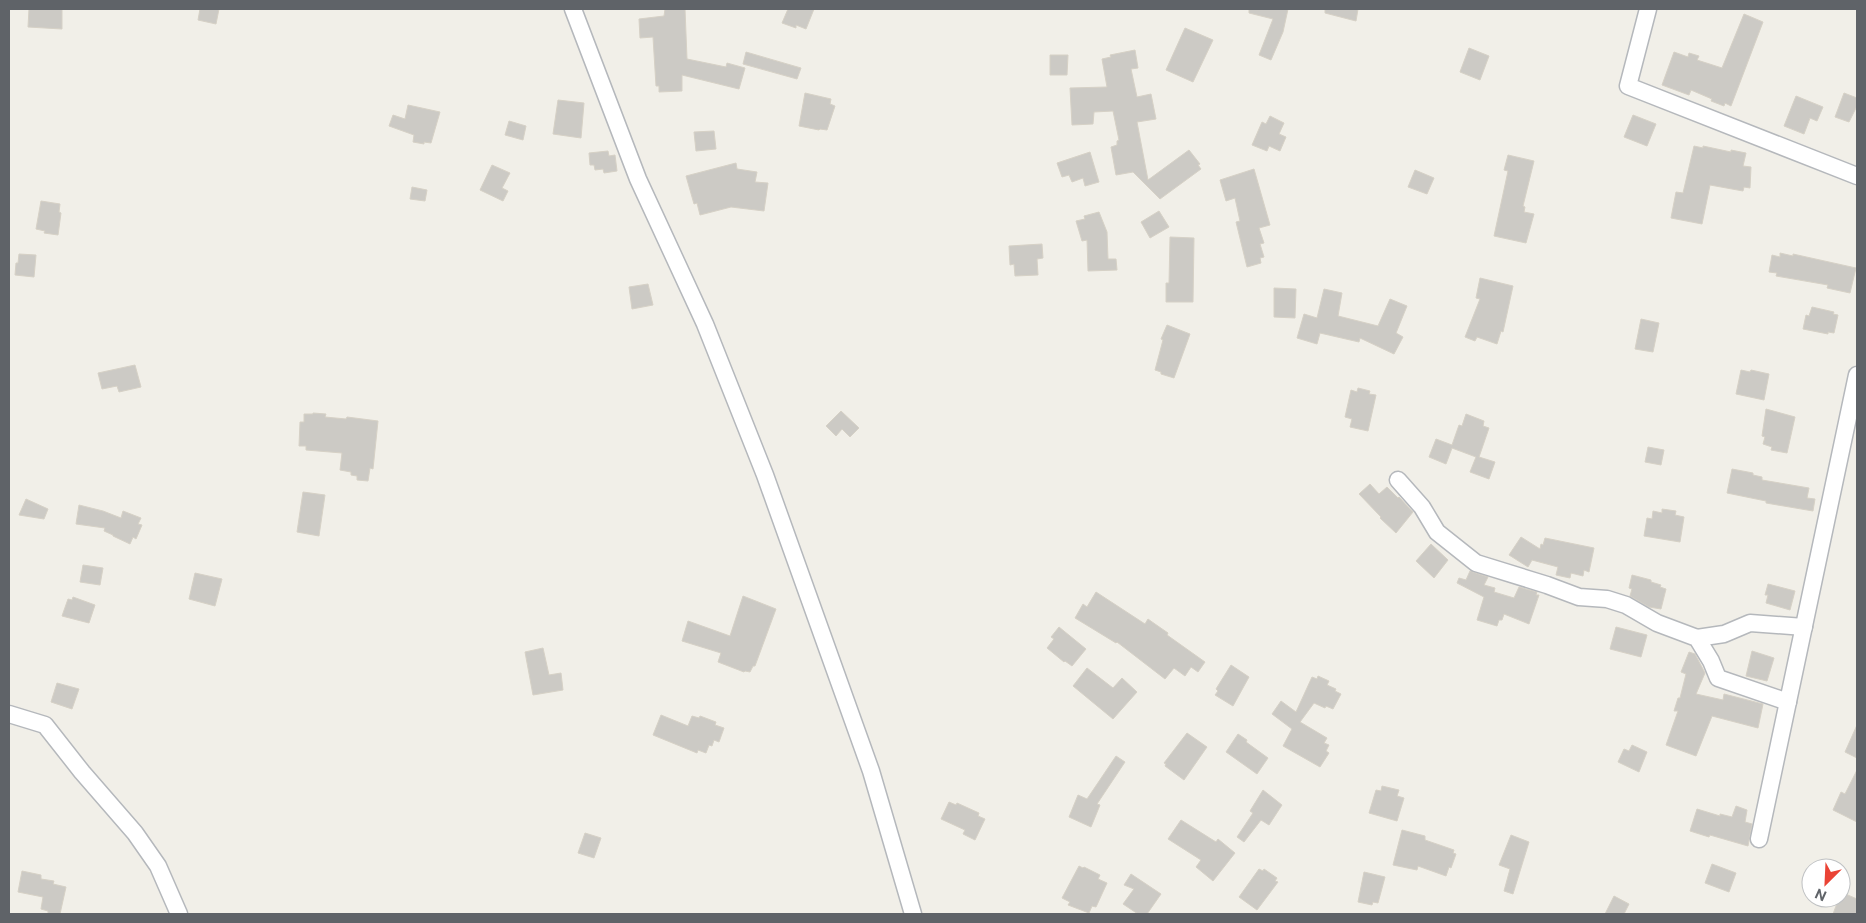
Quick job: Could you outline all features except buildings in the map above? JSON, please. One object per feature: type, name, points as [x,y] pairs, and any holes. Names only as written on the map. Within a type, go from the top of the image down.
[{"type":"street","points":[[573,9],[638,179],[705,324],[765,475],[871,771],[913,914]]},
{"type":"street","points":[[1648,9],[1628,86],[1857,176]]},
{"type":"street","points":[[1759,839],[1857,375]]},
{"type":"street","points":[[1398,480],[1422,507],[1437,532],[1476,563],[1579,597],[1607,599],[1626,606],[1657,623],[1697,638],[1724,634],[1750,623],[1804,627]]},
{"type":"street","points":[[1697,638],[1711,661],[1718,678],[1788,702]]},
{"type":"street","points":[[9,714],[45,725],[134,833],[158,866],[179,914]]}]
